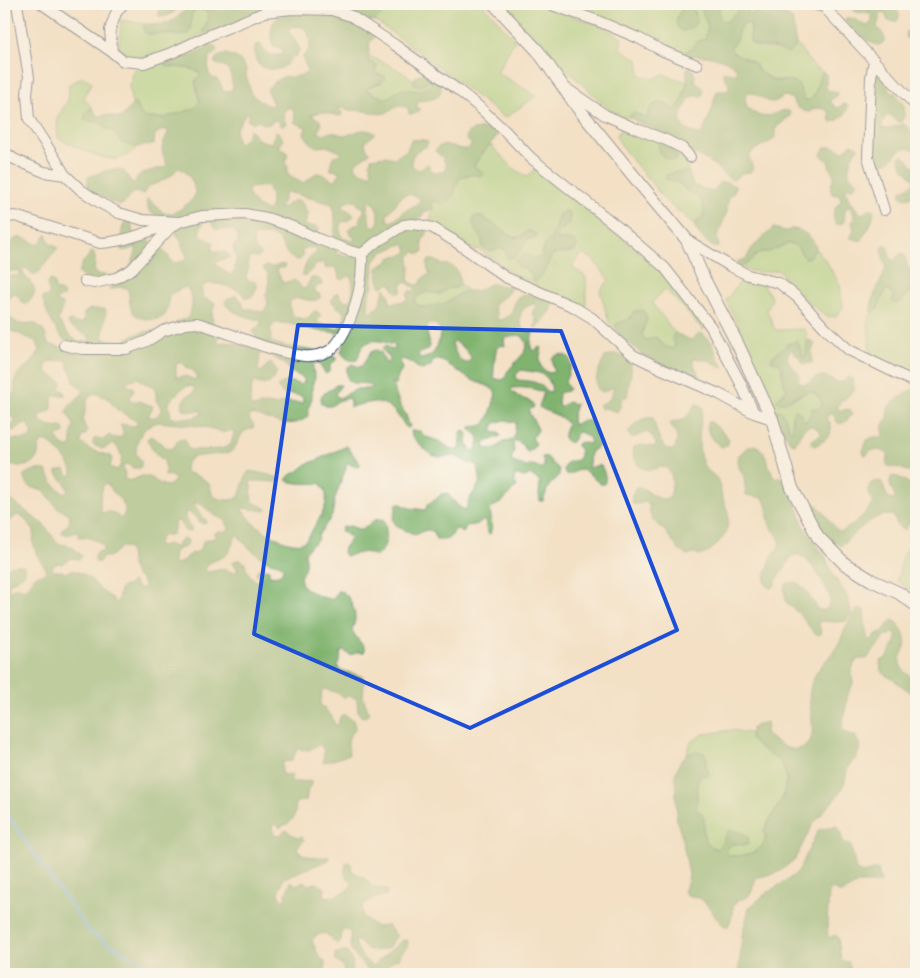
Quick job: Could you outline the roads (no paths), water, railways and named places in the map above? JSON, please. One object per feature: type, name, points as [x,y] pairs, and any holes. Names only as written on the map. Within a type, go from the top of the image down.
[{"type":"street","points":[[17,4],[29,77],[27,94],[29,119],[65,174],[81,190],[119,213],[143,220],[179,222]]},
{"type":"street","points":[[42,4],[123,61],[144,63],[174,52],[264,12],[292,8],[332,10],[351,16],[465,95],[505,131],[531,158],[665,268],[711,327],[754,413]]},
{"type":"street","points":[[112,52],[110,30],[116,13],[123,4]]},
{"type":"street","points":[[494,4],[538,51],[583,115],[688,240],[748,275],[779,283],[797,297],[826,329],[849,350],[916,384]]},
{"type":"street","points":[[549,4],[598,21],[697,65]]},
{"type":"street","points":[[813,4],[824,7],[916,106]]},
{"type":"street","points":[[874,60],[871,77],[868,157],[884,210]]},
{"type":"street","points":[[564,87],[605,115],[666,140],[682,148],[690,157]]},
{"type":"street","points":[[4,152],[14,159],[44,172],[65,174]]},
{"type":"street","points":[[4,220],[15,216],[100,243],[127,239],[202,216],[245,214],[293,227],[318,239],[362,254]]},
{"type":"street","points":[[85,281],[94,283],[116,278],[132,269],[170,228],[179,222]]},
{"type":"street","points":[[64,345],[82,348],[126,349],[148,341],[163,331],[186,324],[197,323],[266,347],[305,356],[320,355],[333,348],[346,329],[354,311],[360,292],[362,254],[375,243],[404,225],[420,225],[433,228],[456,242],[505,277],[574,307],[592,318],[634,355],[719,394],[754,413],[772,419]]},
{"type":"street","points":[[688,240],[703,277],[739,347],[772,419],[792,488],[818,537],[846,564],[871,580],[899,592],[916,606]]},
{"type":"waterway","points":[[4,811],[89,931],[164,974]]}]
